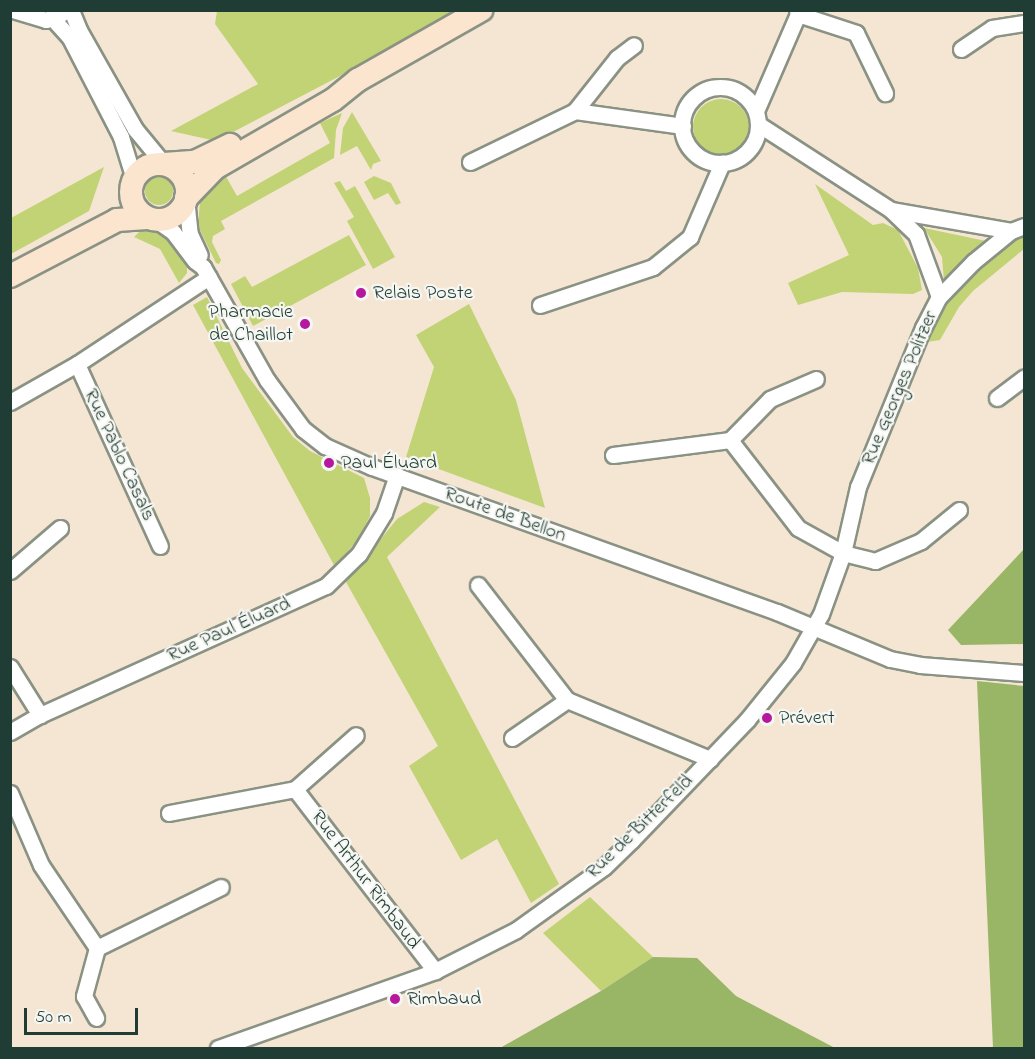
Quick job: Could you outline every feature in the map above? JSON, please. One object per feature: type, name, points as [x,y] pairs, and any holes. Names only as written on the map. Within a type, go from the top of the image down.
[{"type":"main road","points":[[10,264],[110,207],[146,166],[195,162],[208,157],[328,92],[358,80],[481,10]]},
{"type":"main road","points":[[10,276],[117,220],[172,217],[178,212],[186,198],[215,168],[333,100],[358,80]]},
{"type":"main road","points":[[164,164],[172,167],[184,180],[186,198]]},
{"type":"main road","points":[[132,183],[134,204],[151,219]]},
{"type":"street","points":[[13,10],[46,20],[53,19],[69,10],[135,129],[164,164]]},
{"type":"street","points":[[885,93],[855,33],[798,12],[757,118],[755,141],[749,150],[732,161],[710,162],[690,148],[683,126],[685,113],[691,101],[701,93],[713,88],[726,88],[739,92],[749,100],[757,118],[891,210],[916,234],[939,297]]},
{"type":"street","points":[[53,19],[70,38],[121,137],[132,183]]},
{"type":"street","points":[[961,49],[992,28],[1024,23]]},
{"type":"street","points":[[470,162],[575,111],[617,58],[634,45]]},
{"type":"street","points":[[575,111],[683,126]]},
{"type":"street","points":[[540,305],[653,267],[690,237],[722,163]]},
{"type":"street","name":"Route de Bellon","points":[[186,198],[190,234],[206,272],[267,381],[303,429],[325,446],[397,475],[816,627],[890,659],[920,665],[1024,673]]},
{"type":"street","points":[[891,210],[1018,229]]},
{"type":"street","name":"Route de Bellon","points":[[151,219],[174,232],[206,272]]},
{"type":"street","name":"Rue Georges Politzer","points":[[816,627],[843,553],[858,487],[923,328],[939,297],[974,262],[1018,229]]},
{"type":"street","name":"Rue Pablo Casals","points":[[10,402],[77,364],[206,272]]},
{"type":"street","name":"Rue Pablo Casals","points":[[77,364],[160,546]]},
{"type":"street","points":[[997,398],[1024,378]]},
{"type":"street","points":[[613,455],[730,440],[770,399],[816,379]]},
{"type":"street","points":[[730,440],[798,528],[843,553],[875,561],[921,541],[959,510]]},
{"type":"street","name":"Rue Paul Éluard","points":[[10,732],[40,715],[326,586],[358,554],[384,513],[397,475]]},
{"type":"street","points":[[10,571],[60,528]]},
{"type":"street","points":[[478,585],[567,700],[710,759]]},
{"type":"street","name":"Rue de Bitterfeld","points":[[218,1048],[435,971],[516,930],[604,867],[710,759],[778,684],[816,627]]},
{"type":"street","name":"Route de Bellon","points":[[890,659],[921,656],[1024,663]]},
{"type":"street","points":[[10,667],[40,715]]},
{"type":"street","points":[[512,738],[567,700]]},
{"type":"street","points":[[168,813],[296,789],[356,735]]},
{"type":"street","name":"Rue Arthur Rimbaud","points":[[296,789],[435,971]]},
{"type":"street","points":[[10,793],[41,865],[97,948]]},
{"type":"street","points":[[96,1017],[84,996],[97,948],[221,887]]},
{"type":"green space","points":[[217,11],[464,11],[216,141],[171,131],[258,84],[215,24]]},
{"type":"green space","points":[[715,99],[727,99],[741,107],[749,121],[747,138],[741,147],[727,155],[715,155],[698,143],[693,133],[693,121],[705,104]]},
{"type":"green space","points":[[352,112],[381,161],[373,164],[371,170],[357,146],[340,155],[343,128]]},
{"type":"green space","points":[[342,113],[336,130],[334,158],[221,221],[225,229],[213,236],[212,242],[221,260],[219,264],[216,263],[198,226],[200,201],[207,188],[224,173],[237,196],[330,143],[320,123]]},
{"type":"green space","points":[[104,167],[89,211],[11,254],[11,218]]},
{"type":"green space","points":[[374,176],[391,183],[401,203],[396,205],[388,193],[374,200],[364,182]]},
{"type":"green space","points":[[159,177],[169,181],[173,191],[169,201],[159,205],[149,201],[145,191],[149,181]]},
{"type":"green space","points":[[340,181],[346,191],[355,186],[395,257],[373,269],[347,221],[354,217],[334,183]]},
{"type":"green space","points":[[815,184],[873,225],[883,223],[898,230],[918,268],[922,290],[913,294],[842,292],[798,305],[788,283],[849,255]]},
{"type":"green space","points":[[143,228],[162,234],[175,245],[187,265],[187,273],[179,283],[160,249],[134,237]]},
{"type":"green space","points":[[924,228],[986,241],[944,281],[942,257]]},
{"type":"green space","points":[[1024,234],[1024,249],[973,291],[959,307],[940,340],[927,342],[934,321],[948,297],[973,272],[1014,239]]},
{"type":"green space","points":[[349,235],[366,265],[253,326],[231,284],[245,276],[252,287]]},
{"type":"green space","points":[[207,297],[242,368],[293,437],[310,451],[364,478],[370,498],[370,516],[359,538],[335,567],[193,305]]},
{"type":"green space","points":[[469,304],[516,400],[545,508],[406,457],[434,367],[416,335]]},
{"type":"green space","points":[[424,502],[440,507],[387,557],[559,884],[531,903],[497,839],[461,860],[409,766],[438,746],[346,582],[397,519]]},
{"type":"green space","points":[[1024,549],[1024,644],[961,645],[948,630]]},
{"type":"green space","points":[[977,681],[1024,686],[1024,1048],[993,1048]]},
{"type":"green space","points":[[590,897],[653,957],[601,991],[543,933]]},
{"type":"green space","points":[[653,957],[697,958],[736,996],[835,1048],[500,1048],[601,991]]},
{"type":"place","name":"Relais Poste","points":[[361,293]]},
{"type":"place","name":"Pharmacie de Chaillot","points":[[305,324]]},
{"type":"place","name":"Paul Éluard","points":[[329,463]]},
{"type":"place","name":"Prévert","points":[[767,718]]},
{"type":"place","name":"Rimbaud","points":[[395,999]]}]
